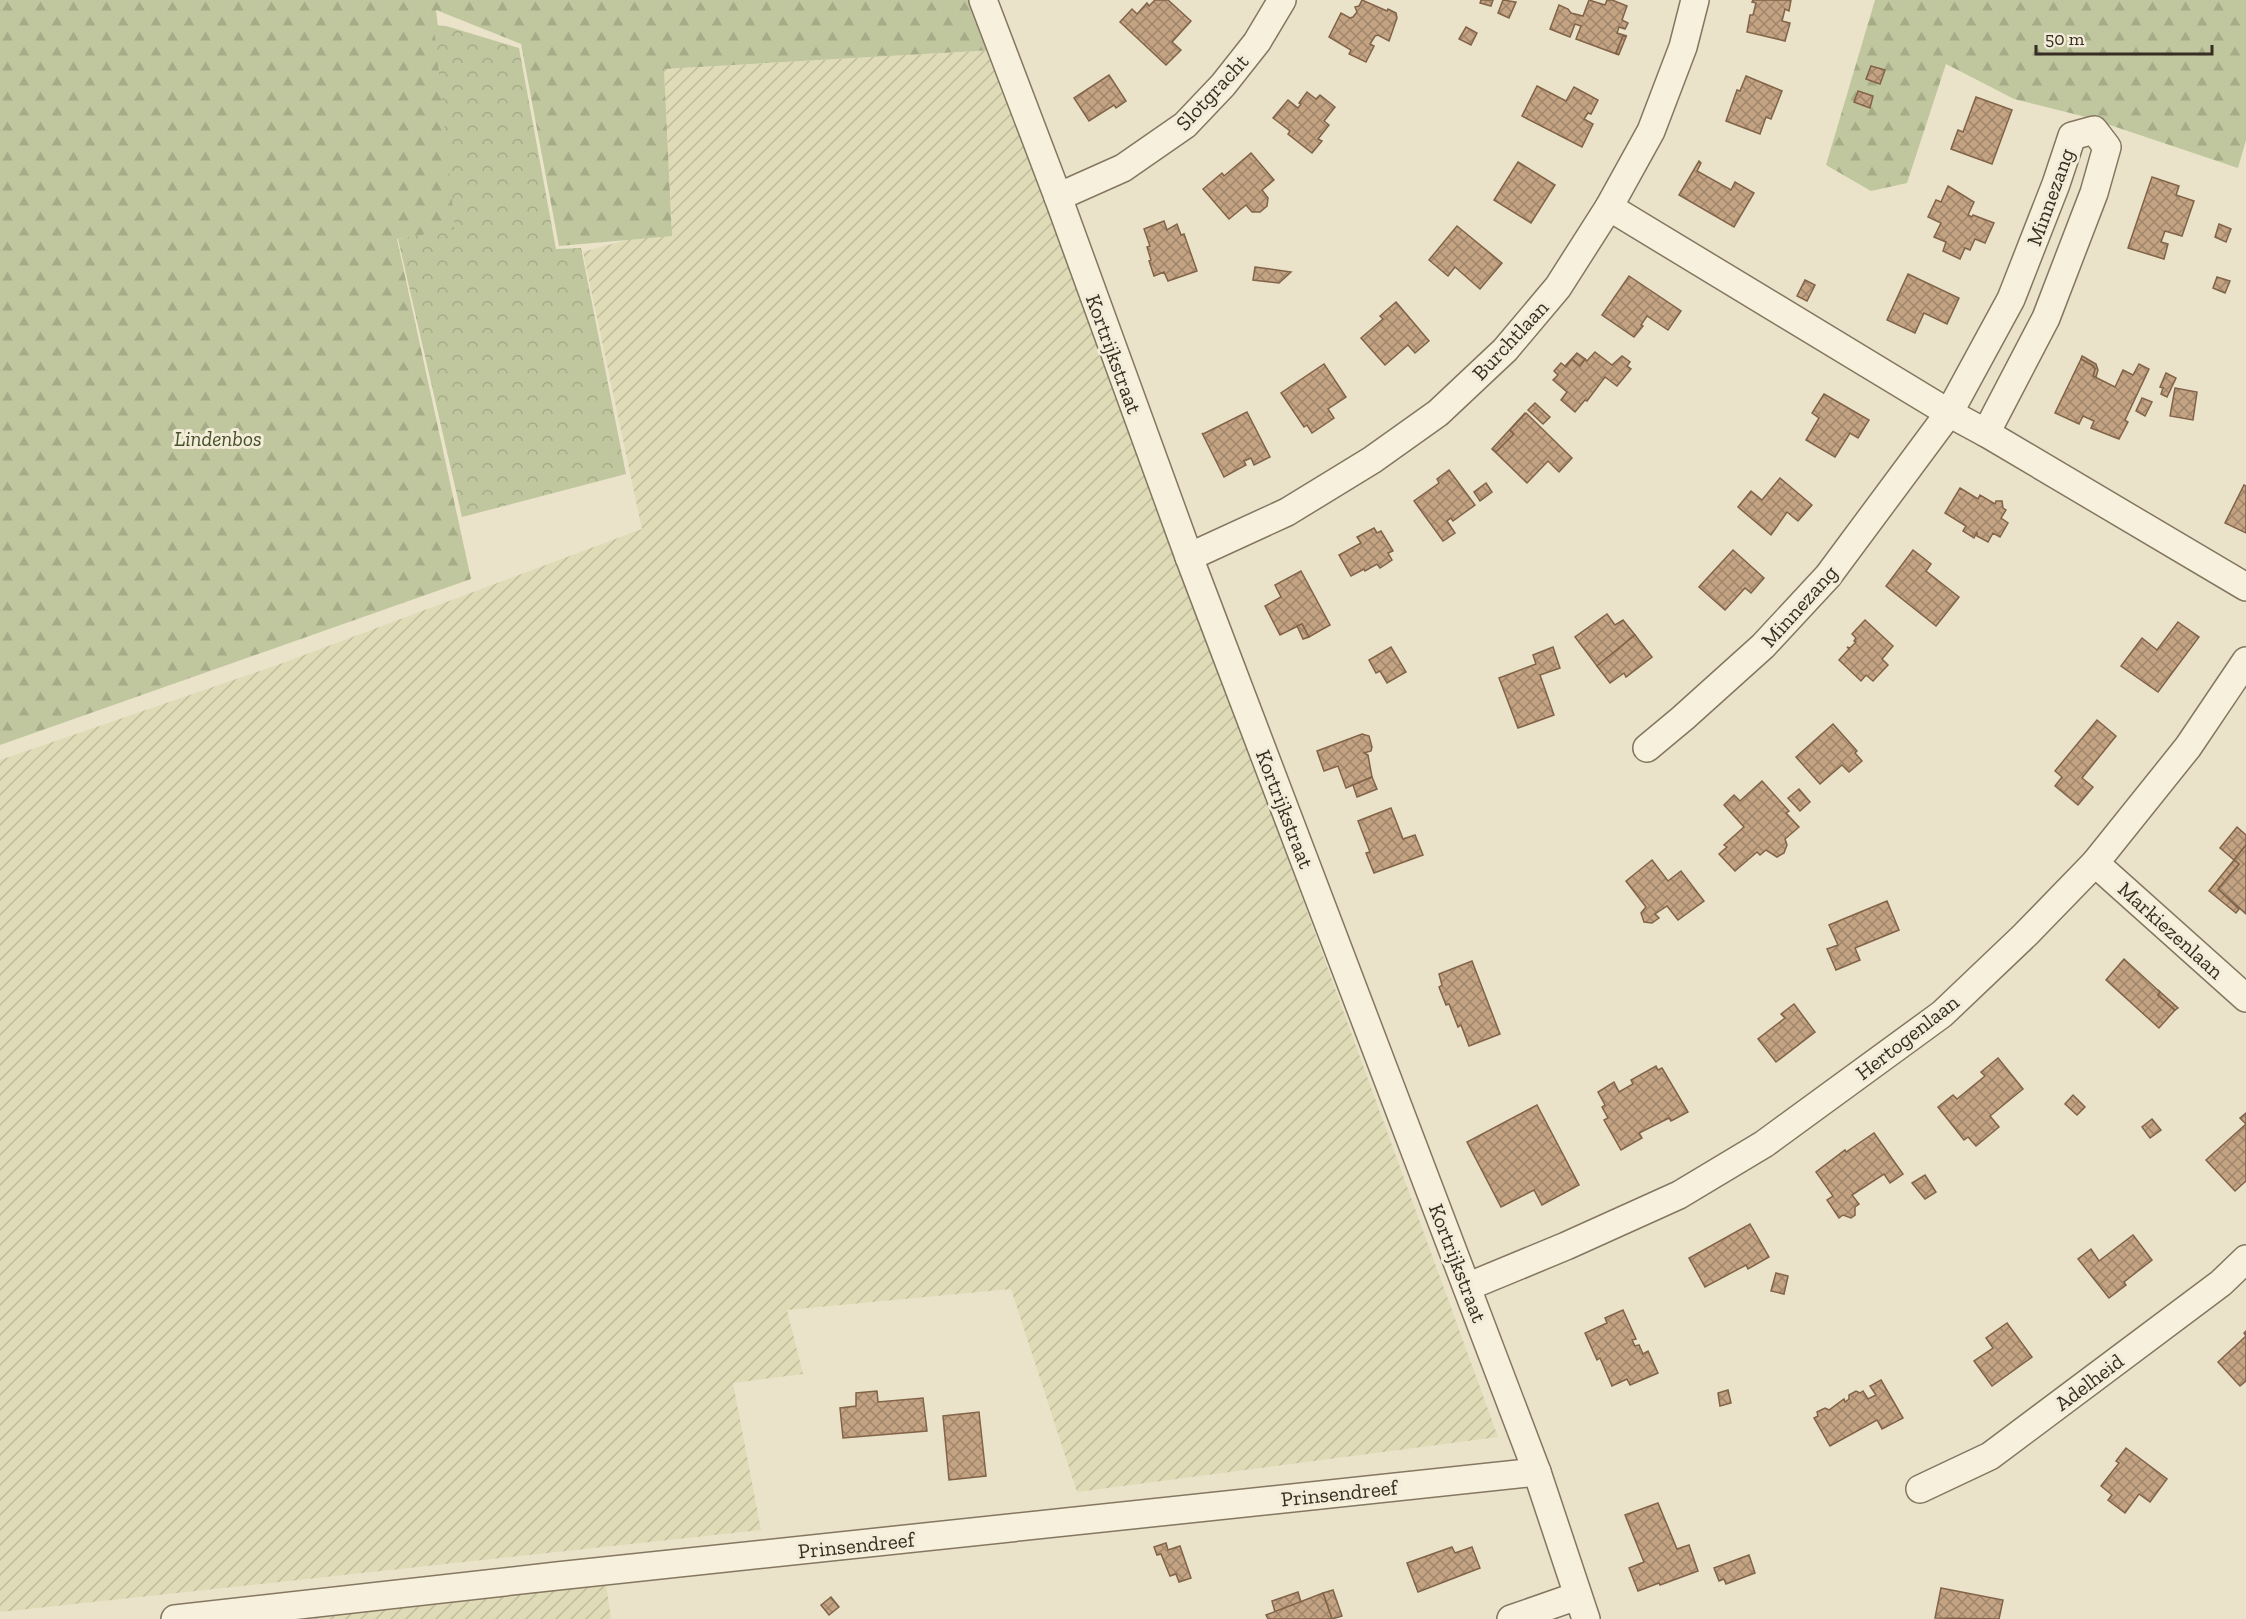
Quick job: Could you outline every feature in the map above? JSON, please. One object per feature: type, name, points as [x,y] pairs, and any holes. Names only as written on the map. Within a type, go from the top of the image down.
[{"type":"street","name":"Kortrijkstraat","points":[[982,0],[1058,197],[1189,557],[1537,1472],[1582,1607]]},
{"type":"street","name":"Slotgracht","points":[[1058,197],[1123,168],[1185,125],[1223,85],[1257,42],[1282,0]]},
{"type":"street","name":"Burchtlaan","points":[[1189,557],[1287,512],[1372,460],[1437,413],[1504,350],[1558,287],[1609,207],[1651,131],[1683,47],[1695,0]]},
{"type":"street","name":"Minnezang","points":[[1647,748],[1764,646],[1828,576],[1949,413],[2011,299],[2056,184],[2072,136],[2094,130],[2107,147],[2094,194],[2046,318],[1986,433]]},
{"type":"street","points":[[1609,207],[1949,413],[2246,587]]},
{"type":"street","name":"Hertogenlaan","points":[[1467,1287],[1566,1246],[1678,1195],[1764,1144],[1942,1014],[2096,863],[2188,747],[2246,661]]},
{"type":"street","name":"Markiezenlaan","points":[[2096,863],[2246,998]]},
{"type":"street","name":"Adelheid","points":[[1920,1489],[1990,1456],[2221,1283],[2246,1259]]},
{"type":"street","name":"Prinsendreef","points":[[175,1619],[1537,1472]]},
{"type":"street","points":[[1511,1619],[1582,1607]]},
{"type":"shaded area","points":[[994,50],[1498,1437],[1077,1492],[1011,1289],[787,1310],[803,1374],[733,1383],[761,1530],[0,1612],[0,760],[280,664],[642,529],[583,252],[672,227],[664,69]]},
{"type":"shaded area","points":[[605,1578],[611,1619],[222,1619]]},
{"type":"green space","name":"Lindenbos","points":[[0,0],[975,0],[994,50],[664,69],[672,236],[559,246],[521,44],[436,10],[462,230],[397,239],[471,579],[0,745]]},
{"type":"green space","points":[[1875,0],[2246,0],[2246,140],[2238,168],[2086,117],[2014,99],[1946,64],[1907,183],[1871,191],[1826,165]]},
{"type":"green space","points":[[434,25],[446,26],[519,48],[556,249],[581,248],[626,474],[462,517],[398,239],[455,229]]},
{"type":"building","points":[[1155,0],[1168,0],[1191,21],[1172,42],[1181,50],[1166,65],[1120,22],[1132,9],[1137,14],[1147,3],[1149,6]]},
{"type":"building","points":[[1362,0],[1396,13],[1397,18],[1389,41],[1378,35],[1375,36],[1370,44],[1374,46],[1366,62],[1349,54],[1351,50],[1329,37],[1341,13],[1350,18],[1353,17],[1357,12],[1355,7],[1359,6]]},
{"type":"building","points":[[1481,0],[1493,0],[1491,6],[1480,3]]},
{"type":"building","points":[[1503,0],[1516,2],[1509,18],[1498,13]]},
{"type":"building","points":[[1589,0],[1605,5],[1607,0],[1612,0],[1627,6],[1622,20],[1628,23],[1625,29],[1619,27],[1617,33],[1627,36],[1623,36],[1616,53],[1619,55],[1576,39],[1581,26],[1575,24],[1570,37],[1550,29],[1559,5],[1571,13],[1583,16]]},
{"type":"building","points":[[1753,0],[1791,0],[1789,11],[1785,9],[1782,21],[1790,23],[1785,41],[1747,32],[1750,15],[1753,15],[1756,3],[1752,2]]},
{"type":"building","points":[[1466,27],[1477,33],[1471,45],[1459,39]]},
{"type":"building","points":[[1623,36],[1626,37],[1619,54],[1616,53]]},
{"type":"building","points":[[1871,66],[1885,70],[1880,84],[1866,79]]},
{"type":"building","points":[[1109,75],[1126,101],[1116,108],[1114,105],[1089,121],[1074,98]]},
{"type":"building","points":[[1746,76],[1782,91],[1771,119],[1766,117],[1760,134],[1726,121],[1737,90],[1740,91]]},
{"type":"building","points":[[1537,86],[1566,101],[1574,87],[1598,100],[1591,114],[1588,113],[1584,119],[1593,124],[1582,147],[1522,116]]},
{"type":"building","points":[[1858,91],[1873,96],[1870,108],[1854,102]]},
{"type":"building","points":[[1307,92],[1316,99],[1320,95],[1335,107],[1324,121],[1329,125],[1318,139],[1322,141],[1312,153],[1288,134],[1290,131],[1273,118],[1288,100],[1298,108]]},
{"type":"building","points":[[1976,97],[2012,110],[1992,164],[1951,149],[1958,130],[1963,132]]},
{"type":"building","points":[[1251,153],[1274,180],[1262,190],[1268,198],[1267,206],[1260,212],[1252,212],[1246,205],[1229,219],[1203,189],[1222,173],[1224,176]]},
{"type":"building","points":[[1699,161],[1701,163],[1697,171],[1731,190],[1735,182],[1754,193],[1734,227],[1679,195]]},
{"type":"building","points":[[1518,162],[1555,185],[1531,223],[1494,200]]},
{"type":"building","points":[[2152,177],[2179,186],[2176,195],[2194,201],[2182,236],[2165,231],[2161,242],[2168,244],[2164,259],[2128,248]]},
{"type":"building","points":[[1948,186],[1974,202],[1968,215],[1994,223],[1985,243],[1975,239],[1970,250],[1965,248],[1960,259],[1943,251],[1946,242],[1934,237],[1941,223],[1928,217],[1936,200],[1941,202]]},
{"type":"building","points":[[1164,221],[1167,230],[1177,224],[1181,235],[1184,234],[1197,271],[1168,281],[1164,272],[1154,276],[1147,247],[1150,246],[1144,229]]},
{"type":"building","points":[[2219,224],[2231,229],[2226,242],[2215,237]]},
{"type":"building","points":[[1457,226],[1502,263],[1480,289],[1455,267],[1448,276],[1429,260]]},
{"type":"building","points":[[1255,267],[1291,272],[1279,283],[1253,280]]},
{"type":"building","points":[[1908,274],[1959,298],[1947,324],[1924,313],[1915,333],[1887,320]]},
{"type":"building","points":[[1629,276],[1681,311],[1668,330],[1647,316],[1641,325],[1643,326],[1634,337],[1602,315]]},
{"type":"building","points":[[2217,277],[2230,281],[2225,293],[2213,288]]},
{"type":"building","points":[[1805,280],[1815,285],[1807,301],[1797,296]]},
{"type":"building","points":[[1396,302],[1429,341],[1415,353],[1408,345],[1385,365],[1361,338],[1383,319],[1380,316]]},
{"type":"building","points":[[1595,352],[1612,365],[1622,356],[1630,362],[1627,366],[1631,369],[1617,386],[1605,377],[1587,401],[1585,400],[1575,412],[1561,400],[1567,392],[1553,380],[1558,375],[1554,371],[1561,363],[1566,367],[1572,359],[1580,366]]},
{"type":"building","points":[[1577,353],[1585,359],[1580,366],[1572,359],[1565,366]]},
{"type":"building","points":[[2082,356],[2096,364],[2098,370],[2096,377],[2093,376],[2095,369],[2093,366],[2081,359]]},
{"type":"building","points":[[2081,359],[2093,366],[2095,369],[2093,376],[2115,387],[2123,370],[2133,375],[2139,364],[2149,369],[2125,420],[2128,422],[2119,439],[2091,428],[2094,421],[2083,416],[2079,424],[2055,413]]},
{"type":"building","points":[[1324,364],[1346,397],[1328,409],[1334,418],[1312,433],[1307,425],[1304,427],[1281,393]]},
{"type":"building","points":[[2166,373],[2176,378],[2167,397],[2161,394],[2163,388],[2160,387]]},
{"type":"building","points":[[2175,388],[2197,392],[2193,420],[2170,416]]},
{"type":"building","points":[[1824,394],[1869,420],[1858,438],[1850,433],[1835,457],[1806,440],[1819,418],[1812,413]]},
{"type":"building","points":[[2142,398],[2152,402],[2145,416],[2136,411]]},
{"type":"building","points":[[1535,403],[1550,417],[1543,424],[1528,410]]},
{"type":"building","points":[[1247,412],[1270,457],[1254,465],[1251,458],[1244,461],[1246,465],[1224,477],[1202,433]]},
{"type":"building","points":[[1525,413],[1510,430],[1514,434],[1496,452],[1492,449]]},
{"type":"building","points":[[1526,413],[1572,458],[1559,472],[1548,461],[1527,483],[1492,449],[1496,452],[1514,434],[1510,430]]},
{"type":"building","points":[[1449,470],[1475,505],[1453,521],[1451,518],[1447,521],[1455,533],[1443,541],[1414,501],[1439,483],[1437,479]]},
{"type":"building","points":[[1780,478],[1812,505],[1798,521],[1787,512],[1771,535],[1738,507],[1751,491],[1762,500]]},
{"type":"building","points":[[1486,483],[1492,492],[1480,501],[1474,492]]},
{"type":"building","points":[[2244,485],[2246,486],[2246,533],[2225,523]]},
{"type":"building","points":[[1960,488],[1978,499],[1980,495],[1995,504],[1996,501],[2002,501],[2003,508],[2006,510],[2001,518],[2008,523],[2000,537],[1993,533],[1988,542],[1977,536],[1977,532],[1974,538],[1963,531],[1966,526],[1945,513]]},
{"type":"building","points":[[1374,528],[1377,533],[1381,531],[1393,551],[1388,553],[1392,560],[1380,568],[1377,564],[1351,576],[1339,555],[1361,543],[1357,537]]},
{"type":"building","points":[[1733,550],[1764,578],[1751,593],[1745,588],[1725,610],[1699,587]]},
{"type":"building","points":[[1913,550],[1931,564],[1926,571],[1959,597],[1936,626],[1886,586]]},
{"type":"building","points":[[1301,571],[1330,625],[1309,637],[1302,624],[1280,635],[1265,606],[1281,597],[1275,585]]},
{"type":"building","points":[[1607,614],[1615,625],[1623,620],[1635,635],[1597,666],[1575,637]]},
{"type":"building","points":[[1865,620],[1893,646],[1882,659],[1888,665],[1873,681],[1866,675],[1861,681],[1839,660],[1849,649],[1847,647],[1850,648],[1856,642],[1852,634]]},
{"type":"building","points":[[2178,622],[2199,637],[2158,692],[2121,666],[2142,638],[2157,650]]},
{"type":"building","points":[[1302,624],[1309,637],[1303,639],[1297,626]]},
{"type":"building","points":[[1635,635],[1652,657],[1626,677],[1624,673],[1610,683],[1597,666]]},
{"type":"building","points":[[1391,647],[1406,672],[1387,683],[1380,671],[1376,673],[1369,660]]},
{"type":"building","points":[[1553,647],[1560,668],[1540,675],[1554,715],[1518,728],[1499,678],[1536,664],[1533,655]]},
{"type":"building","points":[[2097,720],[2116,736],[2082,778],[2093,787],[2078,805],[2055,786],[2062,777],[2055,771]]},
{"type":"building","points":[[1833,724],[1857,751],[1855,753],[1862,761],[1849,772],[1842,765],[1820,784],[1796,757]]},
{"type":"building","points":[[1362,734],[1369,736],[1372,747],[1371,751],[1364,753],[1368,755],[1372,777],[1346,788],[1338,766],[1324,771],[1317,751]]},
{"type":"building","points":[[1372,777],[1377,789],[1357,797],[1353,785]]},
{"type":"building","points":[[1762,781],[1789,811],[1786,813],[1799,827],[1785,839],[1787,845],[1784,853],[1777,857],[1766,850],[1760,855],[1757,852],[1735,871],[1719,854],[1727,847],[1724,845],[1744,827],[1724,805],[1734,795],[1740,801]]},
{"type":"building","points":[[1799,789],[1810,802],[1800,811],[1788,798]]},
{"type":"building","points":[[1391,808],[1403,839],[1415,835],[1423,855],[1374,873],[1366,853],[1370,852],[1358,821]]},
{"type":"building","points":[[2237,827],[2246,835],[2246,845],[2234,860],[2220,848]]},
{"type":"building","points":[[2246,845],[2246,914],[2218,889],[2239,864],[2234,860]]},
{"type":"building","points":[[1652,860],[1668,881],[1681,871],[1704,901],[1678,920],[1667,906],[1655,914],[1659,918],[1652,923],[1644,922],[1641,913],[1646,907],[1626,881]]},
{"type":"building","points":[[2234,860],[2239,864],[2218,889],[2239,909],[2236,913],[2209,891]]},
{"type":"building","points":[[1887,901],[1899,930],[1855,948],[1860,960],[1836,970],[1827,949],[1838,945],[1829,925]]},
{"type":"building","points":[[2124,959],[2160,992],[2158,995],[2175,1010],[2159,1028],[2106,980]]},
{"type":"building","points":[[1472,961],[1500,1034],[1469,1046],[1461,1025],[1458,1027],[1449,1004],[1446,1005],[1439,987],[1442,985],[1439,974]]},
{"type":"building","points":[[2158,990],[2178,1008],[2175,1010],[2158,995],[2160,992]]},
{"type":"building","points":[[1794,1004],[1815,1032],[1776,1062],[1758,1039],[1785,1018],[1781,1014]]},
{"type":"building","points":[[1998,1058],[2023,1089],[1990,1116],[1999,1127],[1976,1146],[1968,1137],[1964,1140],[1938,1107],[1953,1095],[1957,1099],[1985,1076],[1981,1072]]},
{"type":"building","points":[[1656,1066],[1658,1070],[1662,1068],[1688,1112],[1671,1121],[1669,1118],[1639,1133],[1642,1138],[1621,1150],[1604,1120],[1608,1118],[1602,1107],[1605,1105],[1598,1092],[1614,1082],[1619,1092],[1633,1084],[1631,1080]]},
{"type":"building","points":[[2073,1095],[2085,1107],[2077,1115],[2065,1104]]},
{"type":"building","points":[[1537,1105],[1579,1185],[1542,1205],[1534,1190],[1501,1207],[1467,1142]]},
{"type":"building","points":[[2246,1113],[2246,1124],[2240,1118]]},
{"type":"building","points":[[2152,1119],[2161,1130],[2150,1138],[2142,1127]]},
{"type":"building","points":[[2246,1124],[2246,1181],[2235,1191],[2206,1160]]},
{"type":"building","points":[[1874,1133],[1903,1174],[1890,1183],[1884,1174],[1852,1195],[1859,1204],[1855,1207],[1855,1215],[1851,1218],[1843,1215],[1839,1218],[1827,1200],[1833,1196],[1816,1172],[1845,1150],[1846,1152]]},
{"type":"building","points":[[1925,1175],[1936,1192],[1925,1199],[1912,1183]]},
{"type":"building","points":[[1750,1224],[1769,1257],[1748,1269],[1746,1265],[1705,1287],[1689,1258]]},
{"type":"building","points":[[2133,1235],[2152,1260],[2124,1282],[2126,1285],[2109,1298],[2078,1259],[2091,1249],[2099,1261]]},
{"type":"building","points":[[1776,1273],[1788,1276],[1784,1294],[1771,1291]]},
{"type":"building","points":[[1623,1310],[1636,1339],[1632,1340],[1635,1346],[1639,1345],[1643,1354],[1648,1351],[1658,1373],[1630,1385],[1627,1379],[1612,1386],[1600,1358],[1597,1360],[1585,1333],[1607,1323],[1605,1318]]},
{"type":"building","points":[[2007,1323],[2032,1357],[1992,1386],[1974,1361],[1993,1348],[1986,1338]]},
{"type":"building","points":[[2246,1336],[2246,1381],[2240,1386],[2218,1362]]},
{"type":"building","points":[[1881,1380],[1903,1418],[1882,1429],[1877,1420],[1830,1446],[1814,1418],[1818,1416],[1817,1412],[1825,1408],[1829,1410],[1844,1399],[1845,1402],[1849,1399],[1849,1395],[1856,1391],[1860,1393],[1863,1391],[1868,1399],[1876,1395],[1870,1386]]},
{"type":"building","points":[[1728,1390],[1731,1403],[1720,1406],[1718,1393]]},
{"type":"building","points":[[877,1391],[878,1402],[923,1398],[927,1431],[843,1438],[840,1408],[856,1406],[856,1393]]},
{"type":"building","points":[[979,1412],[986,1476],[949,1480],[943,1416]]},
{"type":"building","points":[[2126,1448],[2167,1479],[2150,1502],[2139,1494],[2125,1513],[2108,1500],[2112,1495],[2101,1486],[2119,1463],[2116,1461]]},
{"type":"building","points":[[1658,1503],[1677,1549],[1689,1545],[1698,1571],[1638,1591],[1629,1568],[1644,1562],[1625,1515]]},
{"type":"building","points":[[1166,1543],[1168,1550],[1180,1546],[1191,1578],[1179,1582],[1176,1574],[1170,1576],[1161,1554],[1157,1555],[1154,1547]]},
{"type":"building","points":[[1452,1547],[1455,1553],[1472,1547],[1480,1568],[1418,1592],[1407,1563]]},
{"type":"building","points":[[1749,1555],[1755,1573],[1726,1584],[1724,1579],[1719,1581],[1714,1568]]},
{"type":"building","points":[[1941,1588],[2003,1600],[1999,1619],[1935,1618]]},
{"type":"building","points":[[1333,1590],[1342,1616],[1332,1619],[1323,1593]]},
{"type":"building","points":[[1298,1592],[1301,1602],[1275,1612],[1272,1601]]},
{"type":"building","points":[[1323,1593],[1332,1619],[1268,1619],[1266,1615]]},
{"type":"building","points":[[831,1597],[839,1607],[829,1615],[821,1605]]}]
